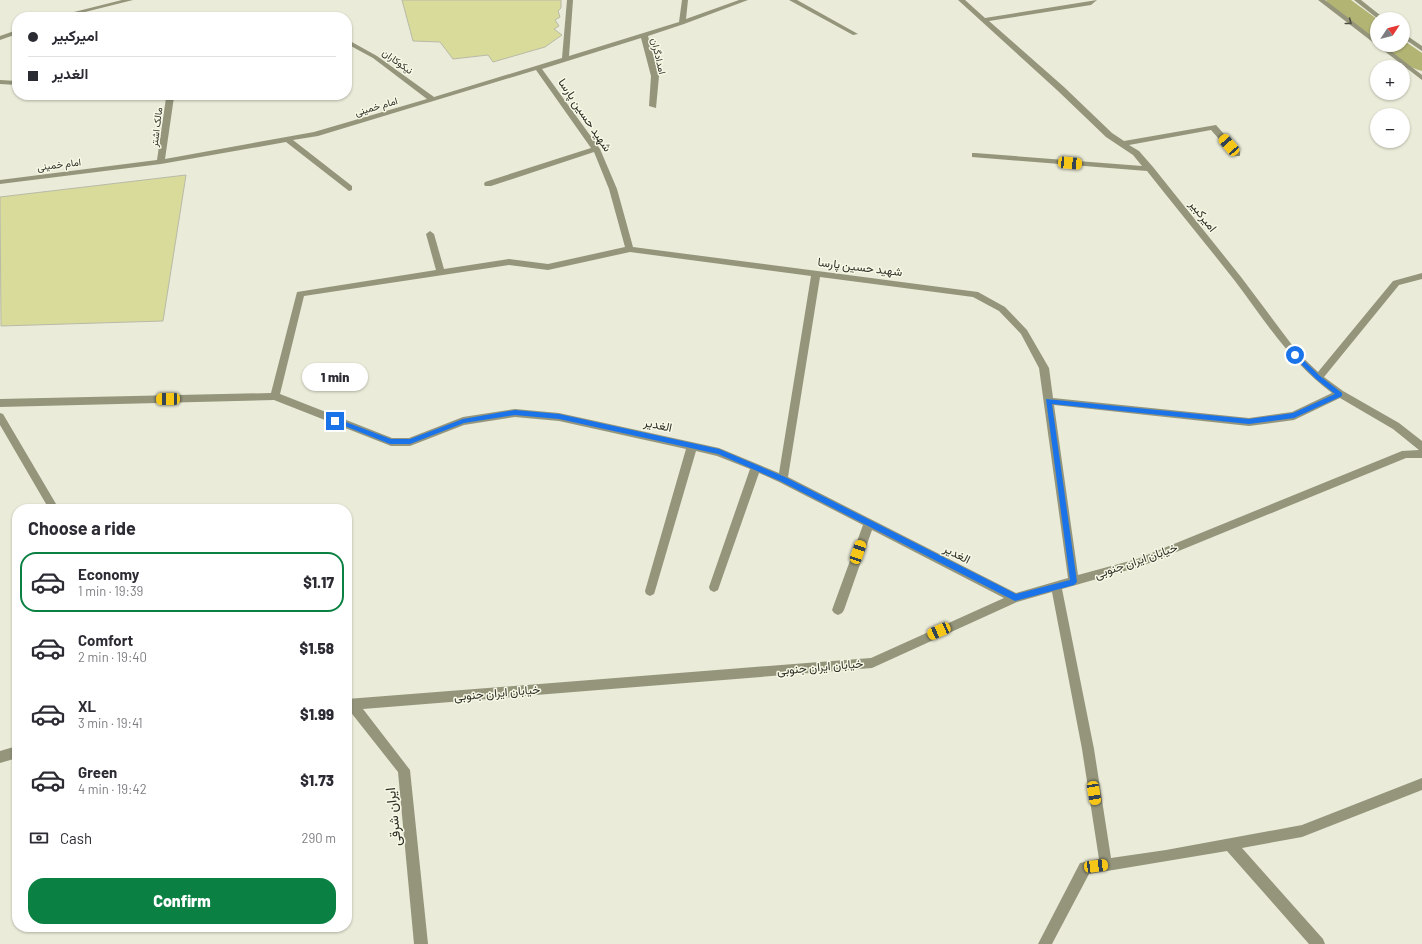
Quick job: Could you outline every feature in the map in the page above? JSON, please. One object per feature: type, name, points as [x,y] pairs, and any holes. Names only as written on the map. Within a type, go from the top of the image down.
[{"type":"street","points":[[78,12],[130,0]]},
{"type":"street","points":[[565,60],[570,0]]},
{"type":"street","points":[[682,23],[686,0]]},
{"type":"street","name":"امام خمینی","points":[[0,182],[161,162],[315,134],[565,60],[682,23],[745,0]]},
{"type":"street","points":[[792,0],[855,34]]},
{"type":"street","name":"امیرکبیر","points":[[961,0],[1061,89],[1109,135],[1136,153],[1238,279],[1295,355],[1318,378],[1340,394],[1396,426],[1422,446]]},
{"type":"street","points":[[983,20],[1090,3],[1094,0]]},
{"type":"street","points":[[1321,0],[1370,38]]},
{"type":"street","points":[[1357,0],[1373,12]]},
{"type":"street","points":[[0,38],[12,34]]},
{"type":"street","name":"امدادگران","points":[[644,35],[655,76],[653,106]]},
{"type":"street","points":[[1410,40],[1422,49]]},
{"type":"street","name":"نیکوکاران","points":[[352,44],[375,57],[433,100]]},
{"type":"street","points":[[1388,52],[1422,78]]},
{"type":"street","name":"شهید حسین پارسا","points":[[538,68],[596,149],[613,189],[630,249],[976,294],[1002,309],[1024,332],[1044,368],[1074,582]]},
{"type":"street","points":[[0,82],[12,82]]},
{"type":"street","name":"مالک اشتر","points":[[161,162],[170,100]]},
{"type":"street","points":[[1122,144],[1213,127],[1237,154]]},
{"type":"street","points":[[288,139],[349,188]]},
{"type":"street","points":[[488,184],[596,149]]},
{"type":"street","points":[[975,155],[1150,169]]},
{"type":"street","points":[[430,234],[441,272]]},
{"type":"street","points":[[0,403],[275,396],[300,294],[509,262],[548,267],[630,249]]},
{"type":"street","points":[[783,479],[816,274]]},
{"type":"street","points":[[1318,378],[1396,282],[1422,276]]},
{"type":"street","points":[[1048,401],[1249,422],[1294,416],[1340,394]]},
{"type":"street","name":"الغدیر","points":[[275,396],[390,442],[410,442],[463,421],[515,413],[559,417],[719,452],[783,479],[1015,598]]},
{"type":"street","points":[[0,417],[51,504]]},
{"type":"street","points":[[650,591],[692,446]]},
{"type":"street","name":"خیابان ایران جنوبی","points":[[352,705],[872,663],[1015,598],[1138,563],[1405,454],[1422,454]]},
{"type":"street","points":[[714,587],[756,467]]},
{"type":"street","points":[[838,610],[869,523]]},
{"type":"street","points":[[1056,587],[1088,749],[1106,865]]},
{"type":"street","name":"ایران شرقی","points":[[352,709],[404,770],[421,944]]},
{"type":"street","points":[[0,757],[12,753]]},
{"type":"street","points":[[1045,944],[1085,868],[1302,832],[1422,784]]},
{"type":"street","points":[[1230,845],[1318,944]]},
{"type":"building","points":[[402,0],[561,0],[561,8],[558,11],[560,17],[555,20],[559,26],[554,29],[562,35],[545,47],[493,62],[488,55],[453,59],[440,42],[413,41]]},
{"type":"building","points":[[186,175],[163,321],[1,326],[0,197]]},
{"type":"waterway","points":[[1337,0],[1370,25]]},
{"type":"waterway","points":[[1406,52],[1422,64]]},
{"type":"route","points":[[335,421],[390,442],[410,442],[463,421],[515,413],[559,417],[719,452],[783,479],[1015,598],[1074,582],[1048,401],[1249,422],[1294,416],[1340,394],[1318,378],[1295,355]]}]
